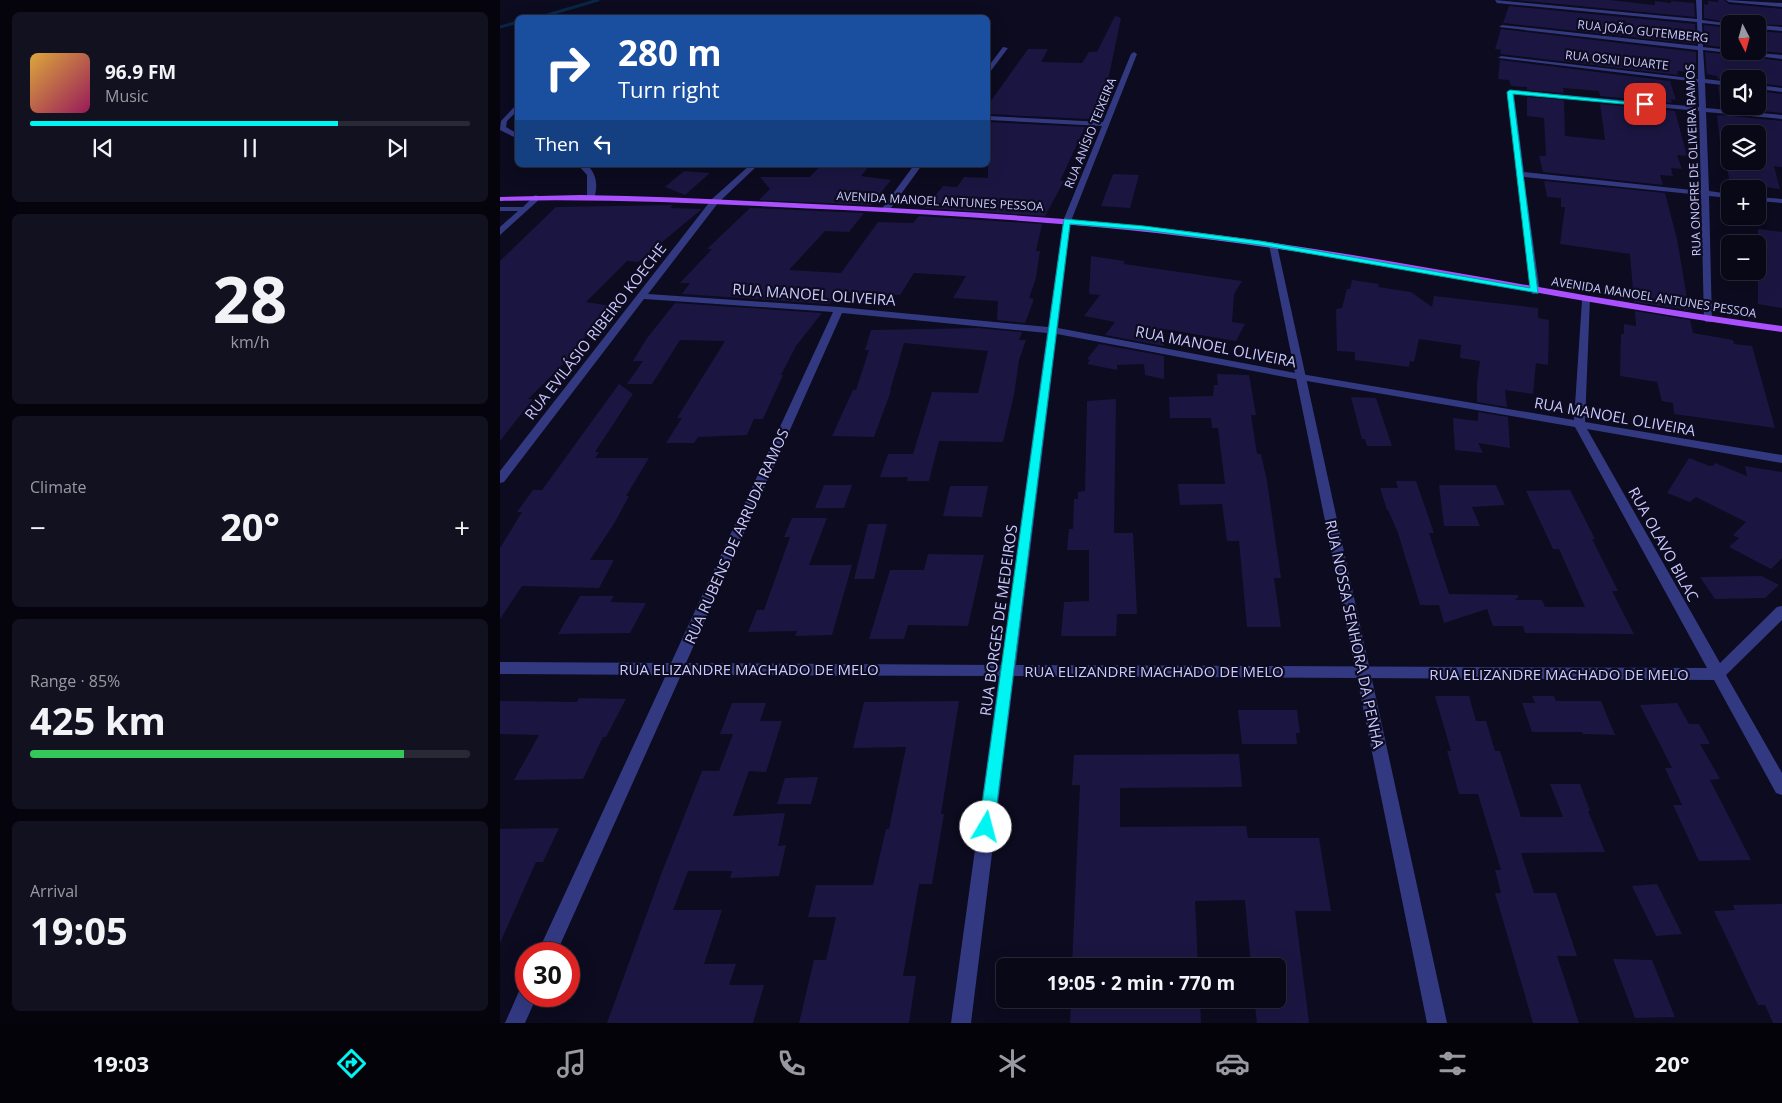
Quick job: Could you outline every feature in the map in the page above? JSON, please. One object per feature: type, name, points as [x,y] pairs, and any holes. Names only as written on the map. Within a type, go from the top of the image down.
[{"type":"main road","name":"AVENIDA MANOEL ANTUNES PESSOA","points":[[500,199],[592,197],[714,201],[1067,221],[1153,229],[1273,245],[1535,292],[1709,320],[1782,329]]},
{"type":"street","name":"RUA ONOFRE DE OLIVEIRA RAMOS","points":[[1699,0],[1709,320]]},
{"type":"street","points":[[1729,0],[1782,5]]},
{"type":"street","points":[[1496,1],[1721,23]]},
{"type":"street","name":"RUA JOÃO GUTEMBERG","points":[[1502,28],[1782,57]]},
{"type":"street","points":[[1766,28],[1782,29]]},
{"type":"street","points":[[990,68],[1004,48]]},
{"type":"street","name":"RUA ANÍSIO TEIXEIRA","points":[[1067,221],[1134,54]]},
{"type":"street","name":"RUA OSNI DUARTE","points":[[1501,58],[1721,83]]},
{"type":"street","points":[[1766,88],[1782,90]]},
{"type":"street","points":[[1535,292],[1510,92],[1782,117]]},
{"type":"street","points":[[515,108],[504,121],[502,128],[515,135]]},
{"type":"street","points":[[990,118],[1106,124]]},
{"type":"street","points":[[585,167],[593,179],[592,197]]},
{"type":"street","name":"RUA EVILÁSIO RIBEIRO KOECHE","points":[[500,479],[714,201],[752,167]]},
{"type":"street","points":[[885,210],[917,167]]},
{"type":"street","points":[[1520,174],[1721,195]]},
{"type":"street","points":[[500,232],[538,197]]},
{"type":"street","points":[[1766,200],[1782,201]]},
{"type":"street","points":[[500,209],[525,209]]},
{"type":"street","name":"RUA BORGES DE MEDEIROS","points":[[961,1023],[1067,221]]},
{"type":"street","name":"RUA NOSSA SENHORA DA PENHA","points":[[1273,245],[1437,1023]]},
{"type":"street","name":"RUA MANOEL OLIVEIRA","points":[[641,296],[839,310],[1052,330],[1301,378],[1782,459]]},
{"type":"street","points":[[1579,426],[1588,300]]},
{"type":"street","name":"RUA RUBENS DE ARRUDA RAMOS","points":[[551,942],[839,310]]},
{"type":"street","name":"RUA OLAVO BILAC","points":[[1579,426],[1782,788]]},
{"type":"street","points":[[1718,674],[1782,611]]},
{"type":"street","name":"RUA ELIZANDRE MACHADO DE MELO","points":[[500,668],[1718,674]]},
{"type":"street","points":[[515,1023],[522,1007]]},
{"type":"building","points":[[1515,0],[1609,0],[1655,5],[1655,1],[1694,3],[1695,17]]},
{"type":"building","points":[[1718,0],[1724,0],[1729,4],[1782,9],[1782,25],[1766,25],[1766,15],[1721,15],[1721,21],[1704,18],[1704,4],[1708,5],[1708,1],[1718,2]]},
{"type":"building","points":[[1509,6],[1695,24],[1696,44],[1503,23]]},
{"type":"building","points":[[1115,16],[1121,18],[1106,90],[1089,119],[990,114],[990,102],[1028,49],[1048,49],[1041,62],[1082,63],[1089,52],[1097,52]]},
{"type":"building","points":[[1704,25],[1721,27],[1721,47],[1705,45]]},
{"type":"building","points":[[1501,29],[1696,52],[1696,73],[1677,71],[1678,75],[1500,54],[1501,50],[1495,49]]},
{"type":"building","points":[[1766,32],[1782,33],[1782,53],[1766,52]]},
{"type":"building","points":[[1705,52],[1721,54],[1721,60],[1766,59],[1782,61],[1782,86],[1766,84],[1766,70],[1721,70],[1721,79],[1718,79],[1717,76],[1707,74]]},
{"type":"building","points":[[1500,60],[1670,81],[1676,100],[1671,99],[1672,103],[1600,96],[1599,91],[1563,88],[1564,93],[1527,90],[1527,87],[1511,86],[1509,80],[1498,79]]},
{"type":"building","points":[[1718,86],[1721,86],[1721,107]]},
{"type":"building","points":[[1766,92],[1782,94],[1782,113],[1766,111]]},
{"type":"building","points":[[1527,97],[1564,100],[1565,136],[1605,140],[1600,104],[1675,111],[1687,156],[1677,155],[1682,169],[1671,168],[1673,176],[1660,175],[1663,185],[1543,172],[1539,156],[1546,156],[1544,118],[1527,116]]},
{"type":"building","points":[[1717,116],[1782,121],[1782,167],[1774,166],[1780,189],[1766,187],[1766,180],[1730,180],[1727,170],[1766,170],[1766,125],[1721,125],[1721,151]]},
{"type":"building","points":[[990,122],[1085,127],[1060,181],[1064,181],[1045,216],[925,208],[943,186],[957,187],[964,177],[988,178],[988,167],[990,167]]},
{"type":"building","points":[[819,167],[868,167],[861,176],[891,180],[871,205],[759,200],[770,189],[760,177],[810,177]]},
{"type":"building","points":[[684,171],[710,173],[685,195],[665,187]]},
{"type":"building","points":[[1113,174],[1139,175],[1130,208],[1101,206]]},
{"type":"building","points":[[1544,181],[1665,193],[1677,239],[1689,310],[1634,302],[1630,254],[1560,244],[1565,207],[1561,207],[1561,198],[1547,197]]},
{"type":"building","points":[[673,205],[670,208],[702,209],[638,262],[627,261],[586,302],[611,306],[574,350],[577,350],[528,399],[533,399],[500,441],[500,261],[556,207]]},
{"type":"building","points":[[750,208],[864,213],[849,232],[825,231],[789,270],[841,273],[878,222],[913,223],[919,216],[1042,224],[1036,251],[1040,251],[1036,278],[1029,298],[1034,299],[1025,323],[997,320],[998,301],[953,298],[966,276],[914,273],[900,295],[839,292],[829,304],[682,294],[690,283],[680,283],[712,249],[707,249]]},
{"type":"building","points":[[1758,229],[1782,232],[1782,308],[1758,304],[1758,280],[1766,280],[1766,235],[1758,235]]},
{"type":"building","points":[[1091,256],[1124,261],[1124,264],[1242,281],[1234,294],[1232,322],[1245,324],[1236,341],[1164,329],[1164,346],[1105,335],[1115,322],[1084,316],[1100,295],[1089,294]]},
{"type":"building","points":[[1352,280],[1379,284],[1378,287],[1411,292],[1432,307],[1434,296],[1538,308],[1538,318],[1549,320],[1548,365],[1536,363],[1533,394],[1505,390],[1507,407],[1477,402],[1480,361],[1460,358],[1461,345],[1419,339],[1414,362],[1410,361],[1409,367],[1355,360],[1355,352],[1337,351],[1336,309],[1342,308],[1347,289],[1350,289]]},
{"type":"building","points":[[675,303],[822,313],[796,346],[781,375],[783,375],[763,419],[754,419],[747,435],[698,437],[694,443],[666,443],[682,418],[677,418],[725,341],[680,340],[652,384],[627,384],[643,361],[633,361],[647,338]]},
{"type":"building","points":[[1635,311],[1690,320],[1693,333],[1733,340],[1734,344],[1752,346],[1775,428],[1674,414],[1673,403],[1662,401],[1657,382],[1620,376],[1621,334],[1624,334],[1624,324],[1636,326]]},
{"type":"building","points":[[978,328],[1022,332],[1019,340],[1026,340],[1019,360],[1014,395],[1003,442],[939,441],[929,481],[907,481],[908,477],[880,477],[888,454],[913,454],[932,392],[978,393],[988,351],[904,343],[891,391],[874,437],[832,436],[853,390],[856,390],[869,350],[865,350],[871,330]]},
{"type":"building","points":[[1099,344],[1164,356],[1164,379],[1145,375],[1144,364],[1117,365],[1117,370],[1087,364],[1090,360],[1087,359]]},
{"type":"building","points":[[1217,374],[1249,375],[1256,415],[1251,415],[1257,454],[1261,454],[1267,481],[1281,578],[1274,578],[1281,627],[1247,627],[1239,541],[1227,541],[1222,504],[1180,505],[1178,484],[1225,484],[1218,428],[1212,428],[1211,418],[1170,418],[1169,397],[1213,396],[1214,385],[1218,385]]},
{"type":"building","points":[[619,384],[633,394],[595,452],[599,452],[595,458],[649,458],[626,496],[629,496],[615,522],[590,560],[614,560],[599,588],[522,586],[500,619],[500,548],[522,512],[517,512],[533,490],[542,490]]},
{"type":"building","points":[[1351,397],[1376,398],[1392,446],[1367,446],[1365,439],[1362,439]]},
{"type":"building","points":[[1116,399],[1114,533],[1133,533],[1137,614],[1117,614],[1116,636],[1061,636],[1064,602],[1089,601],[1089,550],[1067,550],[1069,529],[1073,529],[1074,499],[1078,499],[1078,492],[1085,491],[1087,401]]},
{"type":"building","points":[[1478,412],[1508,417],[1510,448],[1478,443],[1483,453],[1455,450],[1453,418],[1478,421]]},
{"type":"building","points":[[1689,458],[1710,466],[1713,466],[1715,463],[1747,476],[1745,466],[1782,472],[1782,558],[1771,569],[1729,547],[1739,538],[1733,535],[1746,522],[1696,497],[1690,502],[1667,493]]},
{"type":"building","points":[[1396,481],[1416,481],[1434,533],[1429,533],[1449,594],[1518,595],[1516,600],[1542,600],[1545,607],[1585,607],[1559,549],[1553,549],[1526,491],[1570,490],[1595,539],[1592,539],[1618,591],[1612,591],[1634,634],[1525,633],[1523,626],[1493,626],[1487,609],[1444,623],[1439,605],[1420,605],[1398,533],[1387,510],[1380,488],[1398,488]]},
{"type":"building","points":[[824,485],[852,485],[844,508],[815,508]]},
{"type":"building","points":[[1439,485],[1496,485],[1505,505],[1472,507],[1480,526],[1444,526]]},
{"type":"building","points":[[950,486],[988,486],[982,517],[943,516]]},
{"type":"building","points":[[792,518],[827,518],[809,565],[852,565],[832,635],[795,636],[797,631],[748,632],[757,610],[764,610],[790,537],[784,537]]},
{"type":"building","points":[[868,524],[887,524],[874,579],[854,579]]},
{"type":"building","points":[[928,554],[984,555],[968,626],[908,625],[904,639],[869,639],[890,570],[924,570]]},
{"type":"building","points":[[1762,576],[1779,585],[1765,598],[1715,599],[1700,577]]},
{"type":"building","points":[[580,596],[614,596],[610,602],[646,603],[630,633],[558,634]]},
{"type":"building","points":[[1435,696],[1469,696],[1476,721],[1486,721],[1495,751],[1500,751],[1521,817],[1563,817],[1550,784],[1580,784],[1590,811],[1588,811],[1605,852],[1521,853],[1534,893],[1556,893],[1577,956],[1557,956],[1579,1023],[1533,1023],[1495,893],[1501,893],[1495,870],[1501,870],[1478,794],[1459,794],[1447,751],[1451,751]]},
{"type":"building","points":[[1532,696],[1554,696],[1556,701],[1601,701],[1615,735],[1583,734],[1582,732],[1532,732],[1522,703],[1535,703]]},
{"type":"building","points":[[579,698],[626,699],[606,737],[603,737],[583,779],[514,780],[539,735],[500,734],[500,701],[577,702]]},
{"type":"building","points":[[959,701],[941,814],[944,814],[932,884],[919,884],[903,976],[916,976],[909,1023],[799,1023],[814,960],[826,960],[836,917],[808,917],[816,885],[873,885],[886,829],[889,829],[906,747],[853,748],[864,702]]},
{"type":"building","points":[[732,703],[766,703],[760,721],[782,721],[766,772],[749,771],[733,816],[785,813],[778,846],[786,845],[779,876],[730,878],[732,871],[688,871],[673,910],[722,910],[704,964],[736,964],[729,985],[764,985],[753,1023],[607,1023],[662,872],[702,771],[719,771],[733,734],[720,734]]},
{"type":"building","points":[[1677,703],[1689,724],[1699,724],[1710,744],[1700,744],[1720,779],[1710,780],[1751,860],[1699,861],[1673,805],[1682,805],[1665,768],[1672,768],[1640,705]]},
{"type":"building","points":[[1238,710],[1297,710],[1300,733],[1296,733],[1297,744],[1242,744]]},
{"type":"building","points":[[1239,754],[1242,787],[1120,788],[1120,827],[1246,826],[1248,838],[1319,838],[1331,911],[1295,911],[1309,1023],[1257,1023],[1255,1008],[1286,1008],[1286,958],[1250,958],[1245,900],[1195,901],[1198,958],[1072,958],[1080,785],[1072,785],[1074,755]]},
{"type":"building","points":[[818,777],[811,804],[777,804],[785,778]]},
{"type":"building","points":[[559,828],[543,862],[536,862],[500,943],[500,829]]},
{"type":"building","points":[[1657,884],[1682,934],[1656,936],[1632,886]]},
{"type":"building","points":[[1782,904],[1782,1023],[1773,1023],[1765,1005],[1758,1005],[1714,911],[1735,910],[1733,905]]},
{"type":"building","points":[[1613,959],[1652,960],[1675,1017],[1635,1018]]},
{"type":"building","points":[[1071,1008],[1200,1008],[1201,1023],[1070,1023]]},
{"type":"waterway","points":[[547,15],[598,0]]},
{"type":"waterway","points":[[500,27],[515,23]]},
{"type":"route","points":[[986,827],[1067,221],[1144,228],[1260,243],[1535,292],[1510,92],[1645,104]]}]
